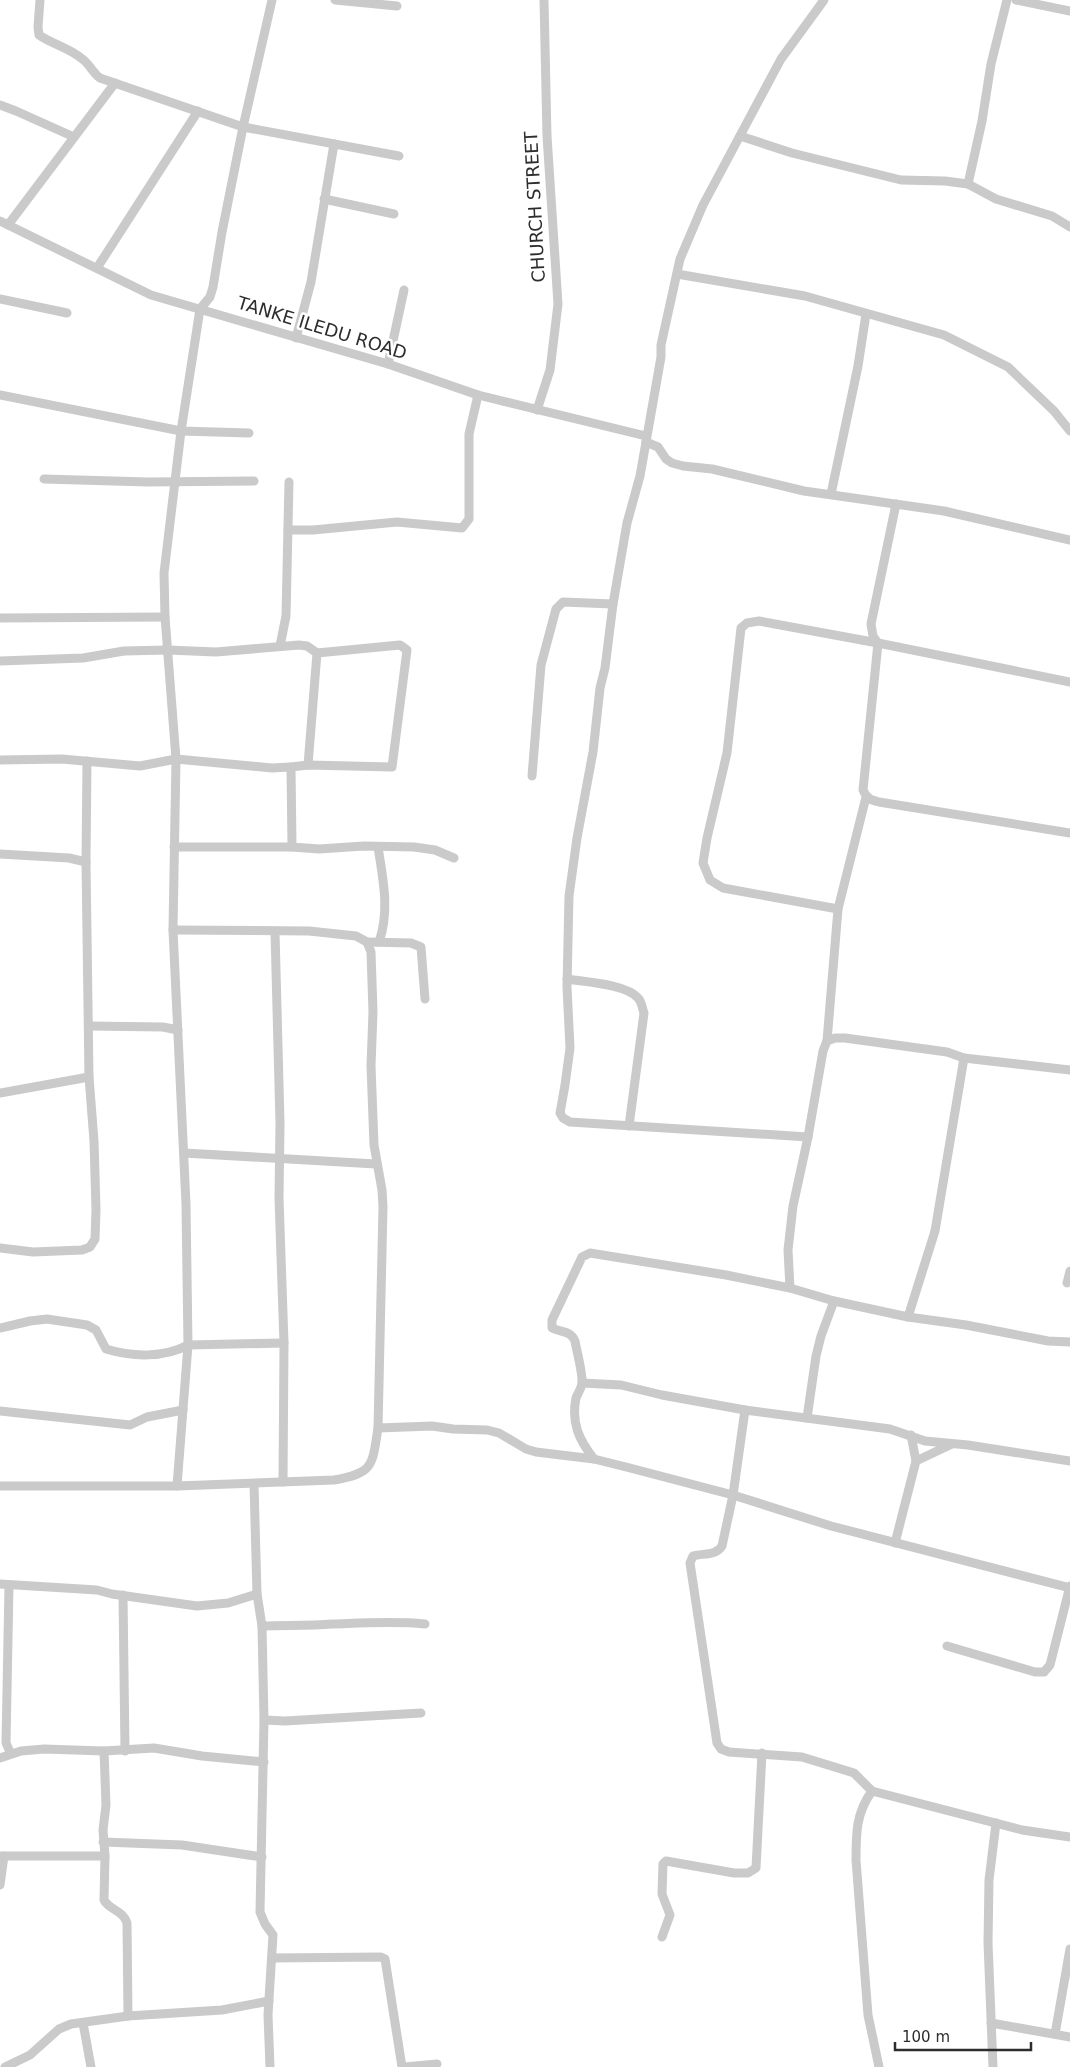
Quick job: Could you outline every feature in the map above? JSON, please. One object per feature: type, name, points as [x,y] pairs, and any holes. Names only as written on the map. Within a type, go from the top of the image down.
[{"type":"street","points":[[40,0],[39,35],[79,56],[85,61],[91,71],[100,78],[243,127],[400,156]]},
{"type":"street","points":[[177,1486],[188,1345],[184,1153],[174,930],[176,759],[165,618],[164,573],[181,431],[200,309],[210,297],[213,287],[243,127],[272,0]]},
{"type":"street","points":[[335,0],[397,6]]},
{"type":"street","name":"CHURCH STREET","points":[[537,410],[550,370],[558,304],[547,136],[544,0]]},
{"type":"street","points":[[808,1138],[570,1122],[562,1118],[560,1112],[570,1048],[567,979],[569,896],[577,838],[593,752],[600,688],[605,668],[613,604],[627,524],[640,476],[661,357],[661,345],[680,259],[704,205],[781,59],[824,0]]},
{"type":"street","points":[[968,184],[982,121],[991,64],[1007,0]]},
{"type":"street","points":[[1016,0],[1070,11]]},
{"type":"street","points":[[4,223],[115,83]]},
{"type":"street","points":[[0,105],[74,137]]},
{"type":"street","points":[[97,268],[198,111]]},
{"type":"street","points":[[740,136],[792,153],[901,180],[945,181],[968,184],[996,199],[1052,216],[1070,227]]},
{"type":"street","points":[[296,338],[310,282],[334,144]]},
{"type":"street","points":[[324,199],[394,214]]},
{"type":"street","name":"TANKE ILEDU ROAD","points":[[4,223],[151,295],[388,364],[478,395],[646,439]]},
{"type":"street","points":[[677,274],[805,296],[944,335],[1008,367],[1054,411],[1070,431]]},
{"type":"street","points":[[388,364],[404,290]]},
{"type":"street","points":[[0,299],[67,313]]},
{"type":"street","points":[[831,494],[858,366],[866,314]]},
{"type":"street","points":[[0,395],[181,431],[249,433]]},
{"type":"street","points":[[288,530],[313,530],[397,522],[462,528],[469,518],[469,434],[478,395]]},
{"type":"street","points":[[646,439],[658,447],[672,463],[683,466],[712,469],[804,491],[944,511],[1070,540]]},
{"type":"street","points":[[44,479],[254,481]]},
{"type":"street","points":[[280,646],[286,616],[289,482]]},
{"type":"street","points":[[896,504],[871,624],[878,643],[863,790],[866,797],[879,802],[1070,833]]},
{"type":"street","points":[[532,776],[541,666],[556,609],[563,602],[613,604]]},
{"type":"street","points":[[0,618],[165,618]]},
{"type":"street","points":[[838,909],[723,888],[710,880],[704,863],[707,838],[727,753],[741,628],[747,623],[759,621],[1070,682]]},
{"type":"street","points":[[0,661],[83,658],[124,651],[216,652],[280,646],[307,646],[316,653],[400,645],[407,650],[392,768],[308,765],[272,768],[176,759],[140,766],[62,759],[0,760]]},
{"type":"street","points":[[308,765],[316,653]]},
{"type":"street","points":[[0,1248],[33,1252],[82,1250],[90,1247],[95,1240],[94,1151],[89,1077],[86,862],[87,761]]},
{"type":"street","points":[[291,767],[292,847]]},
{"type":"street","points":[[790,1288],[788,1250],[793,1206],[808,1138],[823,1051],[827,1041],[838,909],[866,797]]},
{"type":"street","points":[[174,847],[292,847],[319,849],[364,846],[414,847],[434,850],[454,858]]},
{"type":"street","points":[[378,847],[385,908],[384,926],[379,942]]},
{"type":"street","points":[[0,854],[69,858],[86,862]]},
{"type":"street","points":[[174,930],[309,931],[356,936],[367,942],[411,943],[421,947],[425,999]]},
{"type":"street","points":[[275,932],[284,1343],[283,1482]]},
{"type":"street","points":[[0,1486],[254,1484],[334,1480],[355,1476],[366,1470],[373,1458],[378,1428],[383,1207],[374,1145],[371,1066],[373,1012],[371,952],[367,942]]},
{"type":"street","points":[[567,979],[614,987],[632,993],[640,1000],[644,1013],[629,1126]]},
{"type":"street","points":[[89,1026],[164,1027],[178,1030]]},
{"type":"street","points":[[827,1041],[835,1038],[846,1038],[947,1052],[964,1058],[1070,1070]]},
{"type":"street","points":[[908,1317],[935,1231],[964,1058]]},
{"type":"street","points":[[0,1093],[89,1077]]},
{"type":"street","points":[[184,1153],[279,1160],[376,1164]]},
{"type":"street","points":[[594,1459],[581,1443],[578,1432],[575,1414],[576,1398],[582,1383],[572,1335],[568,1332],[557,1331],[552,1328],[552,1320],[582,1257],[590,1253],[726,1275],[790,1288],[908,1317],[1048,1341],[1070,1342]]},
{"type":"street","points":[[1067,1283],[1070,1271]]},
{"type":"street","points":[[807,1418],[816,1356],[834,1300]]},
{"type":"street","points":[[0,1328],[30,1320],[46,1319],[87,1325],[96,1330],[106,1349],[115,1352],[160,1354],[176,1351],[188,1345],[284,1343]]},
{"type":"street","points":[[582,1383],[621,1385],[662,1395],[745,1410],[890,1429],[925,1441],[968,1445],[1070,1461]]},
{"type":"street","points":[[0,1412],[130,1425],[147,1417],[183,1410]]},
{"type":"street","points":[[745,1410],[733,1495],[722,1546],[719,1551],[693,1556],[690,1563],[717,1743],[721,1749],[729,1752],[802,1757],[854,1773],[872,1791],[1034,1833],[1070,1837]]},
{"type":"street","points":[[378,1428],[432,1426],[487,1430],[499,1433],[526,1449],[536,1452],[594,1459],[733,1495],[810,1520],[895,1543],[1070,1587],[1050,1665],[1044,1672],[1035,1672],[947,1646]]},
{"type":"street","points":[[895,1543],[916,1461],[911,1435]]},
{"type":"street","points":[[916,1461],[952,1444]]},
{"type":"street","points":[[254,1484],[257,1594],[262,1626],[264,1720],[260,1912],[265,1924],[273,1935],[269,2001],[270,2067]]},
{"type":"street","points":[[11,1754],[6,1743],[3,1675],[4,1585],[82,1588],[197,1606],[228,1603],[257,1594]]},
{"type":"street","points":[[123,1595],[125,1751]]},
{"type":"street","points":[[262,1626],[368,1621],[398,1621],[425,1624]]},
{"type":"street","points":[[264,1720],[285,1721],[421,1713]]},
{"type":"street","points":[[0,1758],[11,1754],[44,1749],[125,1751],[162,1749],[202,1756],[264,1762]]},
{"type":"street","points":[[104,1751],[106,1805],[103,1842],[105,1856],[104,1900],[106,1904],[120,1911],[127,1923],[128,2016]]},
{"type":"street","points":[[662,1937],[670,1914],[662,1894],[661,1883],[663,1864],[666,1861],[734,1872],[748,1872],[756,1868],[762,1753]]},
{"type":"street","points":[[872,1791],[862,1805],[856,1834],[856,1860],[868,2015],[879,2067]]},
{"type":"street","points":[[993,2067],[988,1925],[989,1880],[996,1823]]},
{"type":"street","points":[[103,1842],[182,1845],[262,1857]]},
{"type":"street","points":[[0,1885],[2,1856],[105,1856]]},
{"type":"street","points":[[1055,2034],[1070,1949]]},
{"type":"street","points":[[272,1958],[381,1957],[385,1960],[404,2067],[437,2064]]},
{"type":"street","points":[[4,2067],[30,2055],[59,2029],[71,2024],[128,2016],[222,2010],[269,2001]]},
{"type":"street","points":[[83,2023],[91,2067]]},
{"type":"street","points":[[992,2023],[1070,2037]]}]
